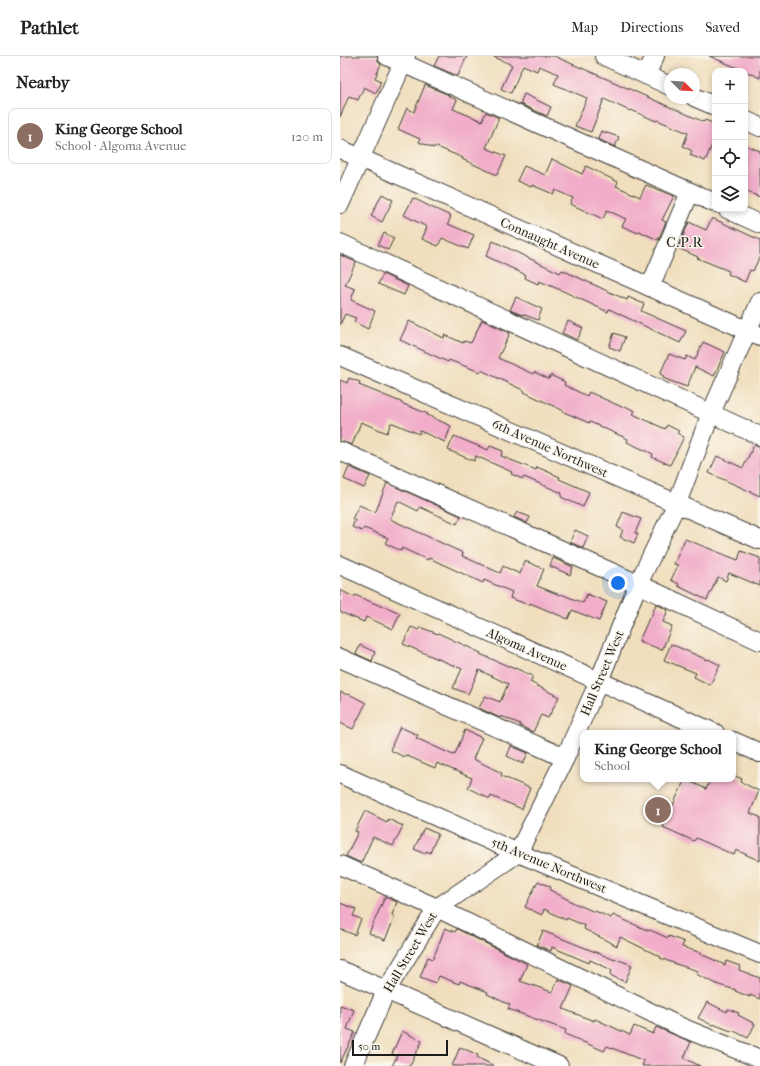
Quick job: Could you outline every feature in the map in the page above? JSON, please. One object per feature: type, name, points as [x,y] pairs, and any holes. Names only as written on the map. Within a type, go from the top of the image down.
[{"type":"street","points":[[604,56],[664,83]]},
{"type":"street","points":[[646,75],[655,56]]},
{"type":"street","points":[[340,204],[360,158],[398,58],[712,202]]},
{"type":"street","points":[[700,100],[712,105]]},
{"type":"street","name":"Connaught Avenue","points":[[340,149],[754,334]]},
{"type":"street","points":[[650,288],[690,192]]},
{"type":"street","points":[[734,212],[760,224]]},
{"type":"street","points":[[340,243],[760,436]]},
{"type":"street","name":"Hall Street West","points":[[353,1066],[386,991],[437,908],[518,853],[565,758],[599,681],[638,584],[677,503],[711,413],[754,334],[760,302]]},
{"type":"street","name":"6th Avenue Northwest","points":[[340,356],[760,540]]},
{"type":"street","points":[[340,452],[638,584],[760,641]]},
{"type":"street","name":"Algoma Avenue","points":[[340,565],[708,730]]},
{"type":"street","points":[[340,658],[565,758]]},
{"type":"street","points":[[736,742],[760,753]]},
{"type":"street","name":"5th Avenue Northwest","points":[[340,774],[518,853],[760,954]]},
{"type":"street","points":[[340,865],[437,908],[681,1027],[760,1059]]},
{"type":"street","points":[[340,970],[559,1066]]},
{"type":"building","points":[[340,56],[377,56],[378,62],[381,64],[375,78],[381,81],[376,93],[364,87],[358,100],[349,96],[340,117]]},
{"type":"building","points":[[439,56],[467,56],[458,76],[434,66]]},
{"type":"building","points":[[492,56],[554,56],[704,122],[705,120],[712,123],[712,145],[705,161],[690,155],[692,151],[683,146],[688,133],[631,110],[630,111],[604,99],[591,132],[575,126],[587,98],[554,84],[558,74],[539,66],[537,71],[523,65],[511,93],[501,89],[512,65]]},
{"type":"building","points":[[709,56],[760,56],[760,78],[748,72],[748,68],[738,68]]},
{"type":"building","points":[[425,85],[457,100],[453,109],[482,121],[486,112],[499,118],[486,148],[506,156],[497,175],[435,146],[434,148],[419,142],[420,139],[398,129],[407,108],[414,112]]},
{"type":"building","points":[[524,94],[551,107],[547,116],[520,104]]},
{"type":"building","points":[[601,131],[619,137],[615,147],[598,139]]},
{"type":"building","points":[[748,146],[760,151],[760,197],[748,192]]},
{"type":"building","points":[[552,159],[582,174],[586,166],[618,182],[616,186],[640,197],[646,185],[674,196],[662,220],[666,222],[658,240],[639,231],[638,233],[622,226],[626,219],[607,210],[603,219],[570,204],[573,198],[555,190],[553,194],[532,185],[531,187],[517,181],[524,166],[545,175]]},
{"type":"building","points":[[382,194],[393,200],[382,222],[371,216]]},
{"type":"building","points":[[413,198],[451,216],[448,224],[474,235],[468,249],[442,238],[438,246],[422,239],[427,227],[404,215]]},
{"type":"building","points":[[712,218],[760,240],[760,256],[753,271],[750,270],[745,282],[728,274],[729,271],[697,258],[698,257],[678,248],[689,222],[706,230]]},
{"type":"building","points":[[384,233],[394,238],[388,250],[378,245]]},
{"type":"building","points":[[493,241],[560,273],[562,270],[627,300],[628,297],[644,304],[641,311],[686,331],[680,343],[609,309],[608,312],[539,281],[538,284],[525,278],[526,275],[486,256]]},
{"type":"building","points":[[340,255],[356,262],[345,285],[355,289],[351,300],[375,311],[368,329],[354,322],[356,318],[345,314],[340,325]]},
{"type":"building","points":[[383,274],[408,286],[404,295],[378,284]]},
{"type":"building","points":[[516,297],[542,309],[538,320],[510,310]]},
{"type":"building","points":[[482,320],[510,333],[498,358],[533,374],[534,372],[549,379],[550,375],[565,382],[564,385],[587,396],[589,392],[624,408],[625,406],[635,411],[633,414],[665,429],[667,425],[679,431],[677,433],[684,437],[670,465],[652,457],[653,454],[627,442],[628,439],[564,412],[481,370],[480,372],[449,360],[448,362],[400,340],[409,321],[444,338],[445,335],[463,343],[464,341],[471,343]]},
{"type":"building","points":[[568,321],[583,328],[577,340],[562,333]]},
{"type":"building","points":[[614,333],[625,337],[620,351],[609,347]]},
{"type":"building","points":[[703,342],[725,352],[714,376],[695,367],[687,387],[663,378],[664,376],[660,374],[669,354],[685,360],[687,356],[695,360]]},
{"type":"building","points":[[349,378],[360,382],[359,385],[428,414],[427,415],[451,426],[445,442],[420,431],[419,434],[393,423],[391,423],[387,433],[361,422],[352,445],[340,441],[340,380],[347,383]]},
{"type":"building","points":[[454,436],[488,450],[490,446],[503,451],[501,456],[536,470],[537,467],[560,477],[559,479],[589,492],[583,507],[561,497],[562,493],[524,477],[523,479],[511,474],[512,472],[476,456],[474,461],[448,450]]},
{"type":"building","points":[[754,445],[760,446],[760,496],[709,473],[717,456],[743,468]]},
{"type":"building","points":[[349,467],[370,476],[364,488],[344,479]]},
{"type":"building","points":[[387,483],[461,516],[457,524],[420,507],[418,511],[398,501],[390,519],[463,553],[462,556],[500,573],[503,566],[520,574],[525,561],[544,569],[537,586],[583,603],[587,594],[607,602],[599,621],[572,610],[568,619],[530,603],[529,605],[510,598],[512,592],[484,580],[483,583],[429,558],[428,560],[402,548],[401,551],[385,543],[388,538],[364,528],[362,531],[352,527],[355,520],[352,519],[359,505],[375,512],[376,511]]},
{"type":"building","points":[[517,512],[530,517],[527,523],[514,517]]},
{"type":"building","points":[[623,512],[641,519],[635,533],[638,534],[634,543],[620,537],[623,530],[617,527]]},
{"type":"building","points":[[575,530],[588,536],[583,548],[570,542]]},
{"type":"building","points":[[685,539],[738,560],[741,551],[760,558],[760,586],[729,573],[726,581],[718,577],[707,600],[678,586],[679,584],[671,580],[678,565],[674,564]]},
{"type":"building","points":[[553,558],[573,567],[570,575],[550,566]]},
{"type":"building","points":[[340,590],[354,597],[355,595],[400,613],[393,629],[366,617],[364,622],[340,612]]},
{"type":"building","points":[[656,604],[668,610],[663,622],[672,626],[662,650],[639,641]]},
{"type":"building","points":[[411,627],[419,630],[420,627],[438,633],[481,653],[480,654],[533,676],[530,682],[559,697],[548,718],[541,715],[533,732],[520,726],[520,724],[501,716],[500,718],[479,708],[485,696],[500,702],[508,684],[479,670],[468,694],[453,688],[462,669],[403,644]]},
{"type":"building","points":[[671,644],[720,665],[710,685],[694,677],[696,673],[664,660]]},
{"type":"building","points":[[360,645],[375,652],[372,661],[356,654]]},
{"type":"building","points":[[340,692],[349,694],[366,703],[353,729],[340,723]]},
{"type":"building","points":[[400,727],[418,735],[416,738],[453,755],[455,754],[465,730],[482,738],[473,759],[502,773],[501,776],[530,788],[522,809],[491,796],[490,799],[468,788],[472,778],[437,763],[435,768],[405,755],[404,757],[390,750]]},
{"type":"building","points":[[511,746],[528,753],[523,764],[507,756]]},
{"type":"building","points":[[736,776],[742,779],[741,782],[759,791],[750,813],[760,817],[760,861],[736,850],[734,855],[696,838],[694,841],[663,827],[684,782],[691,782],[706,789],[710,782],[736,782]]},
{"type":"building","points":[[365,811],[387,822],[388,819],[403,826],[393,846],[373,837],[361,863],[346,856],[358,832],[355,831]]},
{"type":"building","points":[[424,828],[438,834],[430,853],[426,851],[425,854],[414,849]]},
{"type":"building","points":[[538,881],[551,887],[550,890],[595,912],[611,918],[613,915],[649,931],[650,930],[668,938],[669,936],[684,942],[682,947],[702,953],[701,954],[725,965],[726,961],[740,966],[739,970],[760,978],[760,999],[750,995],[750,997],[735,991],[736,990],[719,985],[696,974],[698,971],[660,958],[661,957],[620,937],[617,946],[584,929],[585,926],[567,918],[566,920],[544,909],[542,915],[525,907]]},
{"type":"building","points":[[385,897],[397,902],[392,915],[395,917],[385,940],[369,933]]},
{"type":"building","points":[[340,903],[356,909],[353,916],[361,919],[355,935],[340,929]]},
{"type":"building","points":[[445,928],[455,932],[457,929],[527,964],[520,981],[552,992],[558,979],[573,986],[563,1009],[594,1021],[595,1019],[630,1035],[634,1026],[653,1034],[656,1027],[691,1042],[684,1058],[700,1066],[642,1066],[644,1061],[607,1046],[604,1051],[565,1034],[566,1030],[508,1009],[510,1005],[487,994],[488,992],[460,981],[459,984],[439,976],[436,983],[420,977],[428,957],[433,959]]},
{"type":"building","points":[[543,931],[615,960],[616,959],[632,965],[625,982],[610,975],[612,970],[590,960],[589,963],[552,947],[551,951],[537,945]]},
{"type":"building","points":[[707,1002],[727,1012],[728,1009],[739,1013],[738,1015],[755,1024],[748,1038],[732,1030],[731,1031],[713,1024],[712,1025],[698,1018]]},
{"type":"building","points":[[340,1005],[354,1010],[347,1029],[355,1032],[340,1063]]},
{"type":"building","points":[[402,1031],[422,1041],[410,1066],[392,1066],[397,1056],[392,1054]]},
{"type":"building","points":[[460,1047],[478,1055],[477,1057],[494,1066],[452,1066]]},
{"type":"place","name":"King George School","points":[[658,810]]},
{"type":"district","name":"C.P.R","points":[[685,242]]}]
